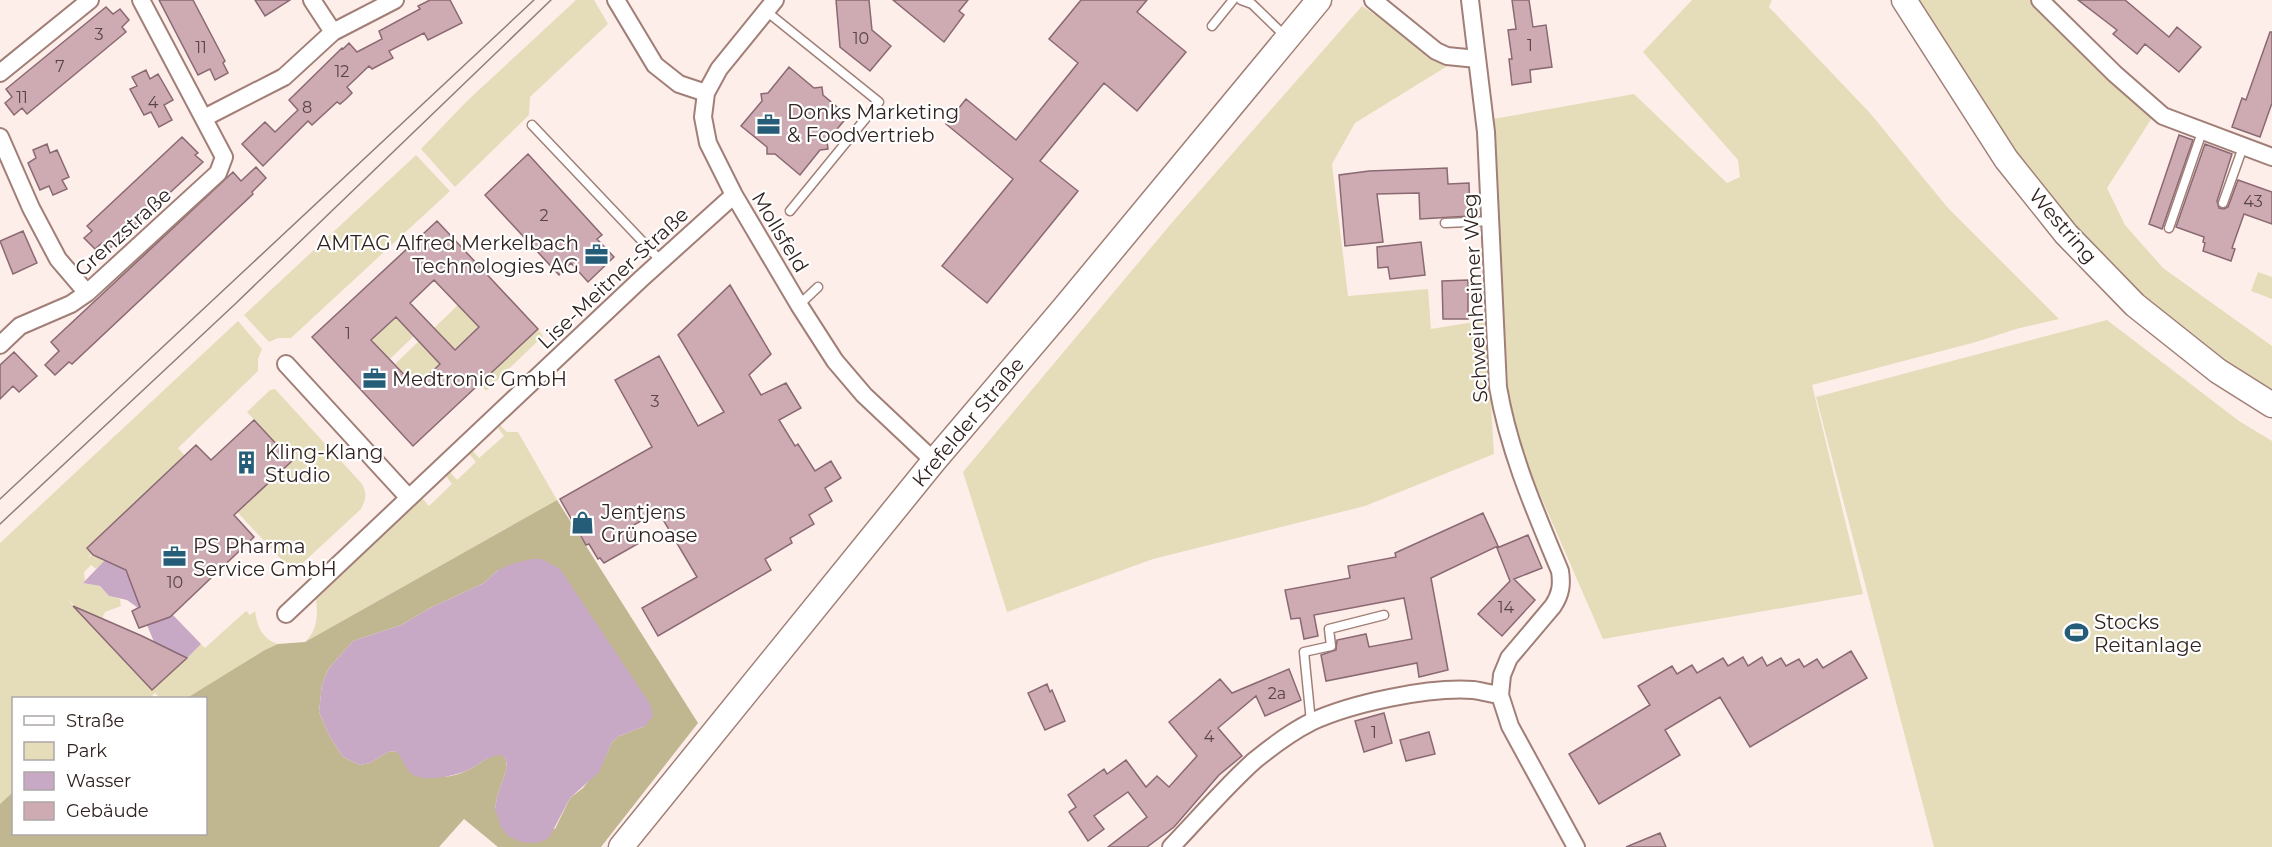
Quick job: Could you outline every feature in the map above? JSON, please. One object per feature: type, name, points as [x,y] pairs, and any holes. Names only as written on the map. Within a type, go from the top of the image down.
[{"type":"main road","name":"Krefelder Straße","points":[[621,847],[934,461],[1319,0]]},
{"type":"main road","name":"Westring","points":[[1904,0],[2006,159],[2066,234],[2135,305],[2218,371],[2272,405]]},
{"type":"street","points":[[0,73],[90,0]]},
{"type":"street","name":"Grenzstraße","points":[[0,345],[20,326],[71,304],[87,293],[218,173],[224,158],[141,0]]},
{"type":"street","points":[[312,0],[333,32]]},
{"type":"street","points":[[204,118],[284,77],[333,32],[395,0]]},
{"type":"street","points":[[616,0],[642,36],[655,65],[667,69],[679,84],[706,93]]},
{"type":"street","points":[[1373,0],[1436,51],[1447,56],[1477,59]]},
{"type":"street","name":"Schweinheimer Weg","points":[[1470,0],[1486,132],[1498,387],[1504,423],[1523,481],[1560,571],[1562,585],[1559,598],[1509,658],[1502,675],[1500,695],[1510,726],[1576,847]]},
{"type":"street","points":[[2040,0],[2115,74],[2163,116],[2272,157]]},
{"type":"street","name":"Mollsfeld","points":[[770,5],[719,69],[706,93],[703,117],[708,143],[734,195],[799,305],[836,361],[864,395],[934,461]]},
{"type":"street","points":[[0,137],[31,208],[58,259],[87,293]]},
{"type":"street","name":"Lise-Meitner-Straße","points":[[286,614],[734,195]]},
{"type":"street","points":[[286,364],[409,498]]},
{"type":"street","points":[[1171,847],[1254,762],[1311,722],[1355,707],[1392,698],[1472,690],[1500,695]]},
{"type":"lane","points":[[1212,26],[1233,0]]},
{"type":"lane","points":[[1242,0],[1252,4],[1288,39]]},
{"type":"lane","points":[[770,5],[879,102],[790,211]]},
{"type":"lane","points":[[532,124],[661,261]]},
{"type":"lane","points":[[2169,228],[2202,132]]},
{"type":"lane","points":[[2223,203],[2242,147]]},
{"type":"lane","points":[[1445,223],[1491,221]]},
{"type":"lane","points":[[799,305],[818,287]]},
{"type":"lane","points":[[1311,722],[1304,652],[1331,646],[1329,629],[1384,615]]},
{"type":"green space","points":[[576,0],[594,0],[608,24],[530,97],[529,115],[455,187],[421,149],[467,101]]},
{"type":"green space","points":[[1692,0],[1772,0],[1769,7],[1870,113],[1948,208],[2059,319],[1812,385],[1863,594],[1603,639],[1524,458],[1509,401],[1493,119],[1634,94],[1727,183],[1740,177],[1738,160],[1643,52]]},
{"type":"green space","points":[[1918,0],[2031,0],[2152,118],[2107,188],[2125,225],[2163,268],[2272,346],[2272,396],[2196,343],[2114,271],[2038,187]]},
{"type":"green space","points":[[1362,6],[1449,65],[1355,123],[1332,164],[1348,296],[1428,289],[1431,329],[1486,320],[1494,454],[1365,506],[1153,559],[1007,612],[963,472],[1175,219]]},
{"type":"green space","points":[[416,155],[450,191],[291,338],[278,338],[269,342],[244,315]]},
{"type":"green space","points":[[2258,272],[2272,277],[2272,299],[2251,291]]},
{"type":"green space","points":[[458,305],[479,327],[455,350],[434,328]]},
{"type":"green space","points":[[396,317],[414,336],[390,359],[372,340]]},
{"type":"green space","name":"Stocks Reitanlage","points":[[2107,320],[2239,421],[2272,441],[2272,847],[1934,847],[1816,397]]},
{"type":"green space","points":[[238,321],[262,349],[258,359],[258,371],[178,448],[185,456],[100,536],[103,543],[97,538],[87,548],[92,553],[87,559],[92,555],[105,560],[96,569],[91,565],[84,572],[83,583],[100,586],[109,596],[120,599],[121,606],[105,612],[102,619],[75,606],[66,598],[152,690],[201,644],[205,648],[246,611],[250,615],[255,611],[261,631],[268,639],[278,644],[189,697],[159,697],[155,693],[151,697],[12,697],[12,793],[0,804],[0,543]]},
{"type":"green space","points":[[538,329],[543,336],[486,391],[480,383]]},
{"type":"green space","points":[[419,341],[440,364],[416,387],[395,364]]},
{"type":"green space","points":[[275,389],[362,484],[365,493],[361,509],[293,572],[200,472],[244,506],[292,461],[247,412],[270,390]]},
{"type":"green space","points":[[500,425],[507,432],[518,432],[557,500],[305,642],[316,623],[316,599],[422,498],[429,506],[452,484],[446,476],[450,472],[457,480],[476,462],[469,454],[473,451],[479,458],[504,436],[498,428]]},
{"type":"shaded area","points":[[557,500],[698,723],[601,847],[498,847],[464,819],[439,847],[0,847],[0,804],[12,793],[12,835],[207,835],[207,697],[189,697],[278,644],[305,642]],"holes":[[[498,570],[645,726],[619,736],[612,742],[603,762],[583,788],[570,798],[555,829],[495,809],[507,768],[502,754],[488,758],[460,773],[445,777],[409,771],[403,757],[396,751],[388,752],[370,763],[360,765],[343,757],[330,737],[319,712],[322,684],[329,668],[353,641],[401,625],[430,608],[484,583]]]},
{"type":"water","points":[[532,559],[542,559],[560,569],[650,704],[653,716],[645,726],[619,736],[612,742],[599,772],[570,798],[549,838],[537,843],[521,842],[508,836],[501,827],[495,809],[507,768],[506,760],[502,755],[488,758],[462,772],[432,778],[417,777],[412,774],[396,751],[388,752],[370,763],[360,765],[343,757],[330,737],[319,712],[322,684],[329,668],[353,641],[401,625],[430,608],[484,583],[498,570]]},
{"type":"water","points":[[105,560],[134,573],[136,596],[140,607],[138,608],[127,600],[109,596],[100,586],[83,583]]},
{"type":"water","points":[[173,615],[201,644],[187,658],[154,642],[147,625]]},
{"type":"building","points":[[159,0],[193,0],[225,61],[223,63],[228,73],[215,80],[210,69],[198,75]]},
{"type":"building","points":[[255,0],[290,0],[265,16]]},
{"type":"building","points":[[430,0],[450,0],[462,23],[428,40],[424,33],[389,51],[393,58],[372,69],[369,66],[347,87],[352,93],[346,99],[340,104],[337,102],[312,125],[308,121],[263,166],[242,144],[265,122],[275,132],[298,110],[289,100],[342,48],[349,43],[357,52],[382,39],[379,31],[420,9],[418,6]]},
{"type":"building","points":[[836,0],[869,0],[872,30],[891,46],[870,71],[840,47]]},
{"type":"building","points":[[893,0],[968,0],[959,11],[964,15],[944,42]]},
{"type":"building","points":[[1081,0],[1147,0],[1137,12],[1186,52],[1137,111],[1104,83],[1040,161],[1078,191],[987,303],[942,266],[1013,179],[946,124],[966,99],[1016,140],[1078,63],[1049,39]]},
{"type":"building","points":[[1512,0],[1529,0],[1533,27],[1546,25],[1552,67],[1530,70],[1531,82],[1512,85],[1509,59],[1512,59],[1508,30],[1516,29]]},
{"type":"building","points":[[2078,0],[2125,0],[2169,37],[2177,27],[2201,47],[2179,72],[2145,44],[2137,54],[2113,34],[2117,30]]},
{"type":"building","points":[[106,7],[113,14],[120,9],[129,20],[122,27],[126,32],[27,114],[22,108],[14,115],[5,103],[12,97],[6,89]]},
{"type":"building","points":[[2270,32],[2272,32],[2272,103],[2260,137],[2232,127],[2242,98],[2246,100]]},
{"type":"building","points":[[789,67],[814,88],[822,87],[823,95],[848,116],[827,141],[828,149],[820,150],[800,175],[775,154],[767,154],[767,147],[741,126],[762,101],[761,94],[768,93]]},
{"type":"building","points":[[146,70],[150,79],[158,74],[173,100],[164,105],[172,120],[159,127],[151,112],[144,115],[130,89],[137,86],[132,77]]},
{"type":"building","points":[[2179,135],[2193,140],[2162,229],[2149,224]]},
{"type":"building","points":[[182,137],[198,153],[195,155],[203,162],[108,250],[102,243],[95,249],[84,238],[92,231],[87,226]]},
{"type":"building","points":[[47,144],[50,153],[57,150],[69,177],[62,180],[67,189],[53,195],[49,186],[40,190],[28,163],[36,158],[33,150]]},
{"type":"building","points":[[2205,144],[2232,154],[2217,201],[2219,208],[2228,207],[2238,180],[2272,192],[2272,224],[2244,214],[2232,248],[2235,249],[2231,261],[2203,251],[2204,237],[2176,227]]},
{"type":"building","points":[[528,154],[602,235],[597,239],[614,257],[588,282],[571,263],[559,275],[485,195]]},
{"type":"building","points":[[256,167],[266,178],[252,192],[253,194],[72,364],[69,362],[55,375],[45,365],[59,351],[51,342],[233,172],[241,181]]},
{"type":"building","points":[[1447,168],[1448,184],[1469,183],[1470,216],[1420,219],[1419,193],[1377,194],[1383,242],[1345,246],[1339,175],[1369,171]]},
{"type":"building","points":[[437,221],[538,329],[413,446],[312,337]],"holes":[[[434,280],[479,327],[455,350],[410,303]],[[396,317],[440,364],[416,387],[371,340]]]},
{"type":"building","points":[[23,231],[37,263],[13,274],[0,241]]},
{"type":"building","points":[[1421,242],[1425,275],[1390,279],[1388,267],[1378,268],[1377,247]]},
{"type":"building","points":[[1468,280],[1468,319],[1443,319],[1442,281]]},
{"type":"building","points":[[730,285],[771,354],[749,375],[761,395],[786,383],[801,408],[779,420],[795,446],[798,444],[815,471],[831,461],[841,478],[825,488],[832,501],[809,515],[814,524],[790,538],[792,543],[765,559],[771,570],[658,636],[642,608],[697,577],[658,511],[632,526],[641,542],[604,563],[600,558],[598,559],[589,544],[586,545],[560,499],[652,447],[615,380],[659,356],[698,426],[724,412],[678,335]]},
{"type":"building","points":[[14,352],[37,376],[19,392],[13,386],[0,399],[0,365]]},
{"type":"building","points":[[254,420],[292,461],[234,515],[254,537],[170,617],[139,628],[132,611],[140,607],[126,570],[93,555],[87,548],[196,445],[211,460]]},
{"type":"building","points":[[1483,513],[1498,546],[1431,578],[1448,670],[1419,677],[1417,663],[1326,681],[1321,655],[1336,650],[1337,640],[1366,634],[1369,647],[1412,639],[1404,598],[1314,615],[1318,636],[1304,639],[1300,618],[1291,619],[1285,590],[1350,578],[1348,566],[1396,557],[1395,553]]},
{"type":"building","points":[[1528,535],[1542,568],[1514,579],[1535,600],[1502,636],[1478,614],[1510,581],[1497,548]]},
{"type":"building","points":[[73,606],[142,636],[187,658],[152,690]]},
{"type":"building","points":[[1851,651],[1867,678],[1750,747],[1720,697],[1665,730],[1680,755],[1599,804],[1569,754],[1650,705],[1638,686],[1672,666],[1677,674],[1692,665],[1697,673],[1723,658],[1728,666],[1743,657],[1748,666],[1762,657],[1767,666],[1781,658],[1786,666],[1799,659],[1804,667],[1817,659],[1823,668]]},
{"type":"building","points":[[1289,669],[1301,700],[1265,716],[1256,696],[1218,728],[1242,756],[1219,775],[1174,827],[1147,847],[1108,847],[1147,817],[1128,792],[1094,816],[1104,829],[1088,841],[1069,812],[1076,807],[1068,795],[1104,769],[1107,774],[1126,760],[1146,787],[1157,776],[1169,787],[1197,756],[1169,722],[1220,679],[1232,693]]},
{"type":"building","points":[[1047,684],[1050,692],[1052,690],[1065,721],[1045,730],[1028,693]]},
{"type":"building","points":[[1384,713],[1392,743],[1364,752],[1355,721]]},
{"type":"building","points":[[1429,732],[1435,754],[1406,761],[1400,740]]},
{"type":"building","points":[[1660,833],[1666,847],[1626,847]]},
{"type":"tram line","points":[[0,499],[534,0]]},
{"type":"tram line","points":[[0,524],[233,306],[551,0]]},
{"type":"place","name":"Donks Marketing & Foodvertrieb","points":[[769,124]]},
{"type":"place","name":"AMTAG Alfred Merkelbach Technologies AG","points":[[597,254]]},
{"type":"place","name":"Medtronic GmbH","points":[[374,379]]},
{"type":"place","name":"Kling-Klang Studio","points":[[247,463]]},
{"type":"place","name":"Jentjens Grünoase","points":[[583,523]]},
{"type":"place","name":"PS Pharma Service GmbH","points":[[175,557]]},
{"type":"place","name":"Stocks Reitanlage","points":[[2076,633]]}]
